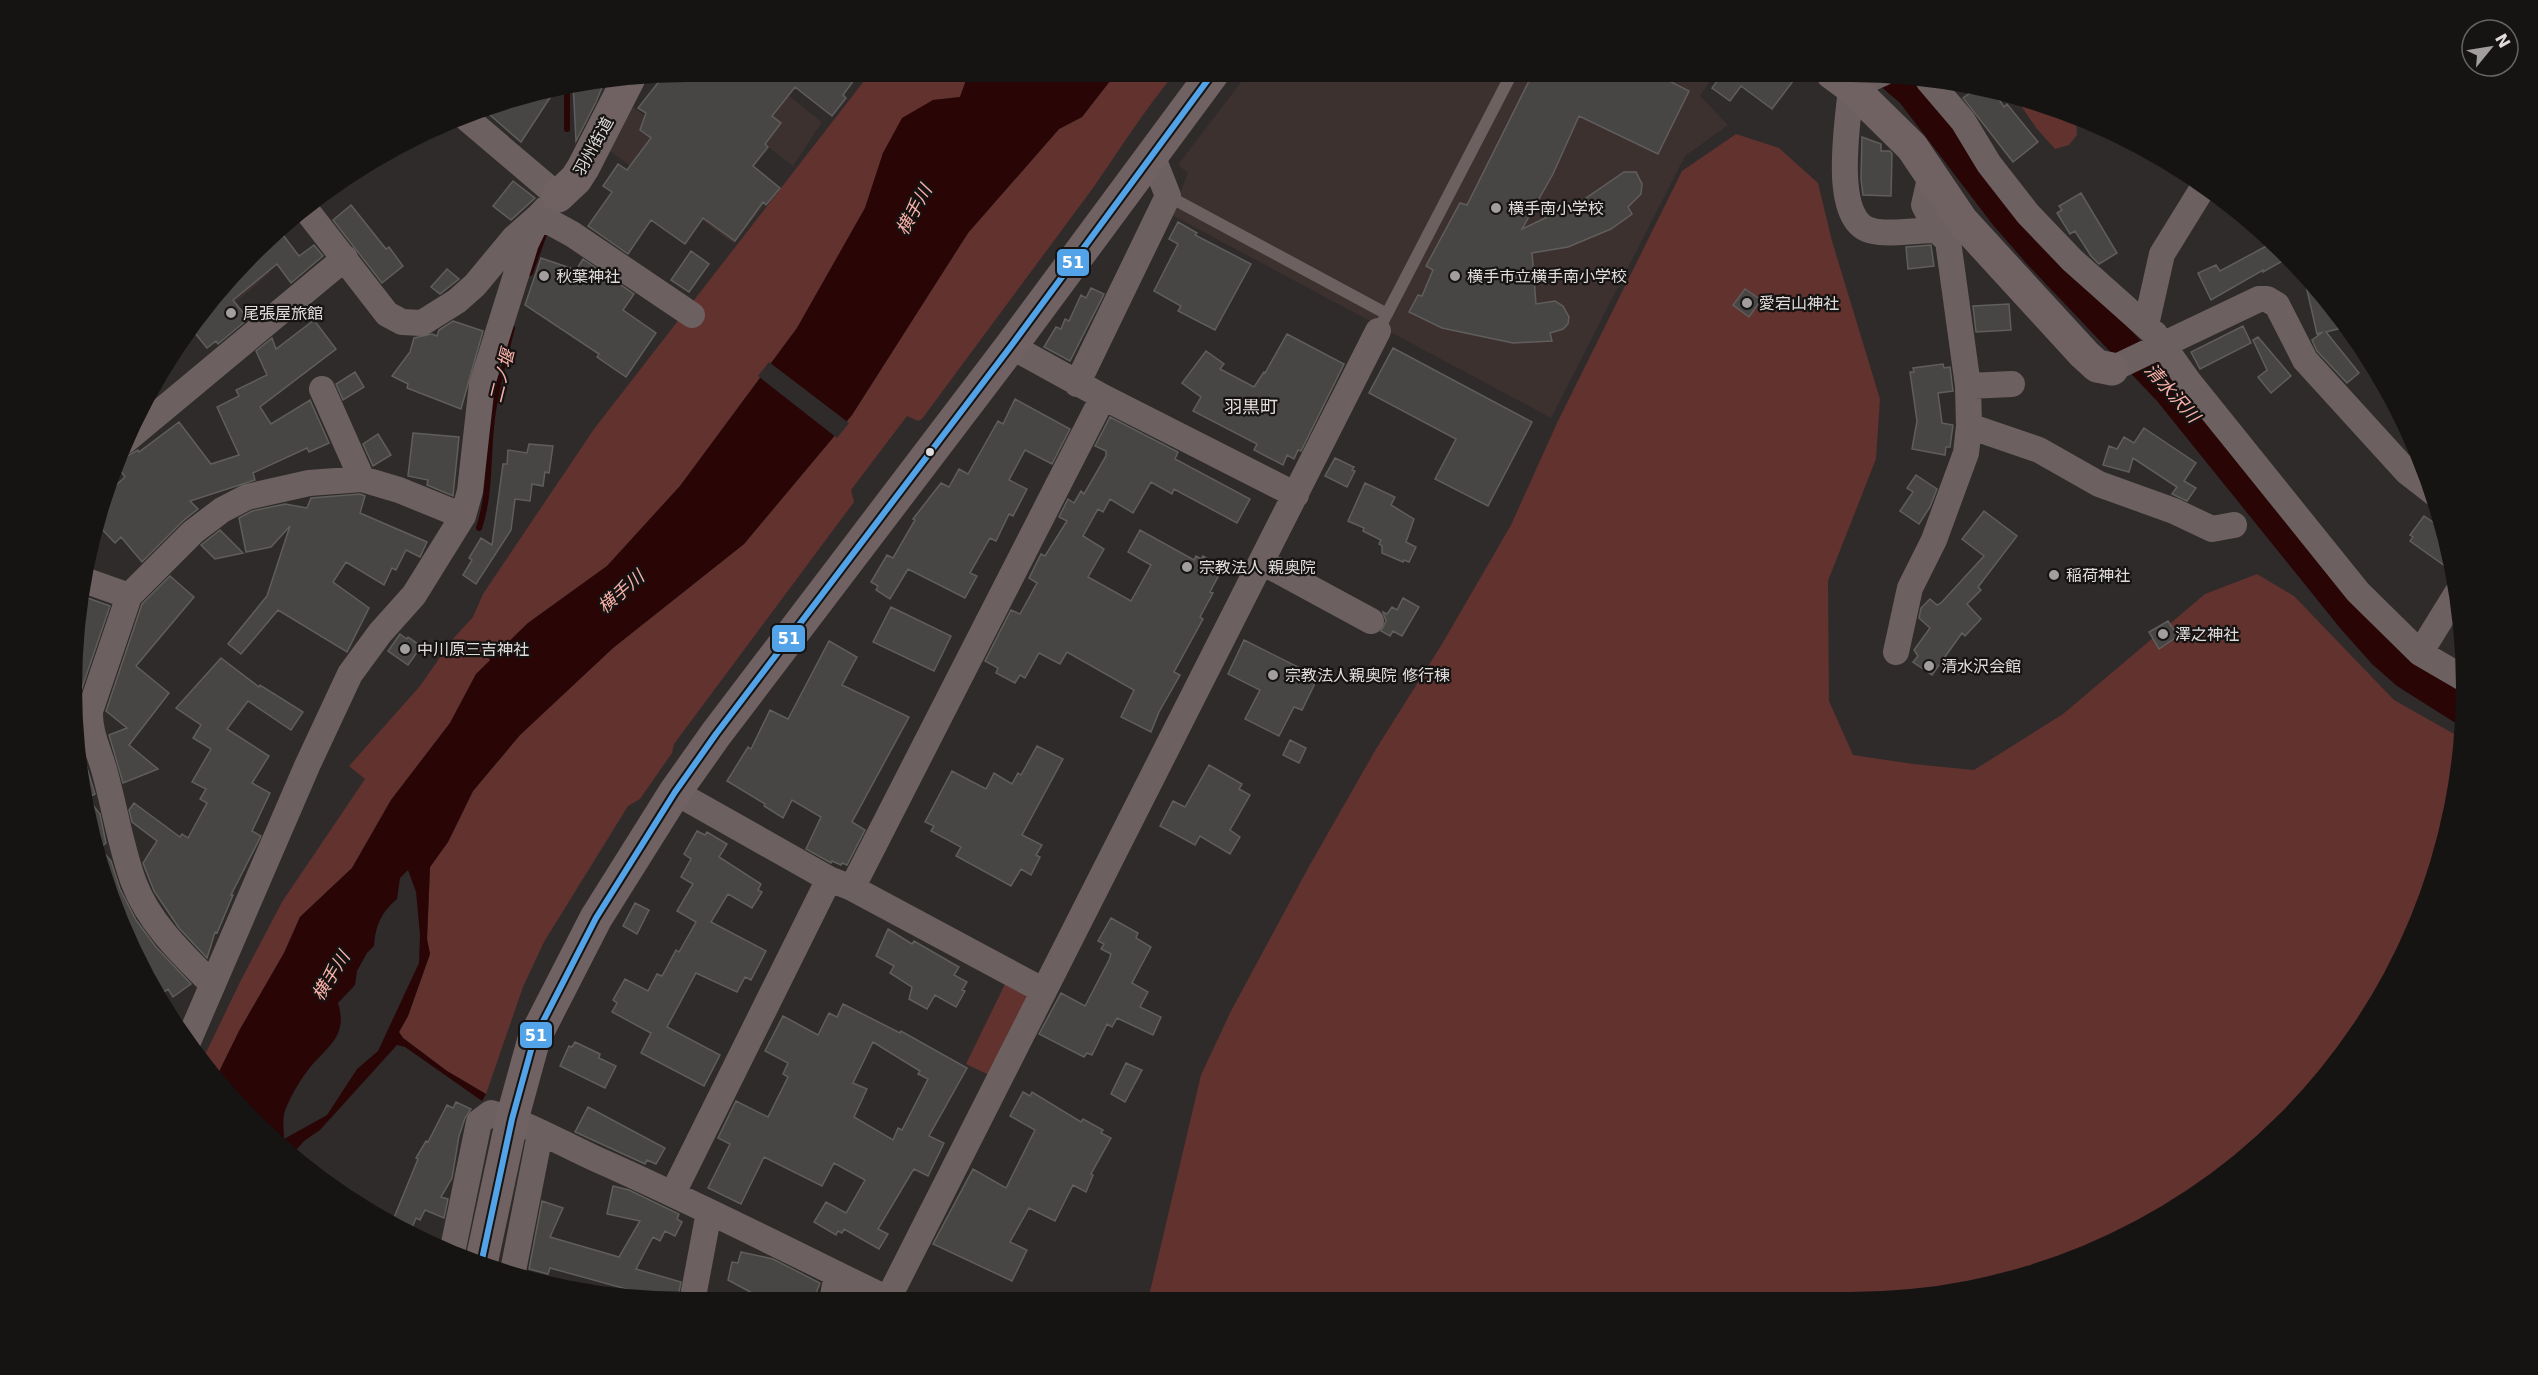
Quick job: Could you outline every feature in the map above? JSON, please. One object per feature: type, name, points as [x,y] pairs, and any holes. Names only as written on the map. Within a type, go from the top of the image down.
[{"type":"main road","points":[[483,1256],[526,1127],[534,1039],[596,918],[675,792],[716,734],[1011,346],[1152,155],[1198,82]]},
{"type":"main road","points":[[1860,82],[1912,147],[1962,221],[2084,354],[2097,366],[2112,369]]},
{"type":"main road","name":"羽州街道","points":[[548,206],[576,179],[625,86]]},
{"type":"street","points":[[1857,82],[1843,177],[1849,207],[1858,222],[1871,231],[1937,230]]},
{"type":"street","points":[[1935,89],[1963,122],[1989,164],[2028,214],[2072,260],[2146,325],[2161,347],[2358,592],[2420,653],[2455,674]]},
{"type":"street","points":[[471,123],[548,206],[562,228],[692,315]]},
{"type":"street","points":[[1077,384],[1167,196],[1152,155]]},
{"type":"street","points":[[1896,652],[1910,588],[1934,540],[1966,453],[1970,426],[1968,386],[1948,241],[1937,230],[1924,205],[1931,174]]},
{"type":"street","points":[[2146,325],[2162,254],[2199,193]]},
{"type":"street","points":[[310,215],[387,314],[402,322],[422,323],[456,301],[475,285],[514,238],[548,206]]},
{"type":"street","points":[[191,1033],[350,674],[380,633],[414,595],[463,516],[471,491],[482,384],[526,243],[548,206]]},
{"type":"street","points":[[142,427],[345,258]]},
{"type":"street","points":[[2112,369],[2259,299],[2267,298],[2277,305],[2305,360],[2407,472],[2418,481]]},
{"type":"street","points":[[894,1292],[1383,322]]},
{"type":"street","points":[[1011,346],[1077,384],[1296,495]]},
{"type":"street","points":[[1968,386],[2012,384]]},
{"type":"street","points":[[322,389],[362,479]]},
{"type":"street","points":[[673,1193],[1103,397]]},
{"type":"street","points":[[1970,426],[2039,450],[2099,484],[2174,511],[2212,529],[2234,525]]},
{"type":"street","points":[[212,984],[167,936],[149,912],[135,885],[105,772],[89,723],[90,711],[129,596],[193,532],[222,510],[247,497],[309,483],[362,479],[399,490],[463,516]]},
{"type":"street","points":[[1262,562],[1371,621]]},
{"type":"street","points":[[92,583],[129,596]]},
{"type":"street","points":[[2420,653],[2449,605]]},
{"type":"street","points":[[675,792],[1044,991]]},
{"type":"street","points":[[454,1245],[479,1122],[491,1113],[673,1193],[874,1292]]},
{"type":"street","points":[[513,1266],[526,1127]]},
{"type":"street","points":[[694,1292],[709,1212]]},
{"type":"street","points":[[834,1292],[837,1274]]},
{"type":"lane","points":[[1167,196],[1383,322],[1507,82]]},
{"type":"shaded area","points":[[685,82],[772,82],[822,122],[793,166]]},
{"type":"shaded area","points":[[863,82],[965,82],[960,97],[933,100],[883,153],[865,208],[797,328],[680,486],[607,566],[528,623],[476,674],[450,723],[391,800],[352,868],[300,917],[284,953],[239,1031],[220,1070],[206,1053],[240,982],[282,902],[365,779],[349,766],[420,686],[452,640],[473,617],[483,594],[594,429]]},
{"type":"shaded area","points":[[1109,82],[1168,82],[1093,188],[922,419],[918,421],[907,416],[851,490],[854,502],[674,744],[672,753],[640,799],[628,806],[544,942],[523,987],[486,1094],[447,1071],[403,1038],[399,1032],[408,1016],[430,954],[427,939],[430,867],[448,842],[473,791],[520,735],[613,648],[744,544],[852,415],[968,233],[1059,129],[1082,117]]},
{"type":"shaded area","name":"横手市立横手南小学校","points":[[1241,82],[1709,82],[1700,96],[1728,125],[1685,156],[1551,418],[1172,215],[1188,173],[1178,165]]},
{"type":"shaded area","points":[[633,107],[764,205],[734,244],[609,150]]},
{"type":"shaded area","points":[[2023,108],[2077,127],[2077,135],[2069,145],[2055,149]]},
{"type":"shaded area","points":[[1736,134],[1779,148],[1818,183],[1832,241],[1880,399],[1876,459],[1828,581],[1829,701],[1853,755],[1974,770],[2063,714],[2205,594],[2257,574],[2294,596],[2394,700],[2453,734],[2444,806],[2435,844],[2409,919],[2393,955],[2354,1024],[2330,1056],[2278,1115],[2219,1167],[2187,1191],[2118,1230],[2045,1260],[2007,1272],[1929,1287],[1850,1292],[1150,1292],[1201,1075],[1231,1011],[1376,749],[1442,644],[1511,525],[1557,423],[1682,171]]},
{"type":"shaded area","points":[[260,260],[270,273],[236,302],[229,294]]},
{"type":"shaded area","points":[[1006,982],[1030,994],[991,1076],[966,1064]]},
{"type":"water","name":"横手川","points":[[965,82],[1109,82],[1082,117],[1059,129],[968,233],[852,415],[744,544],[613,648],[520,735],[473,791],[448,842],[430,867],[427,939],[430,954],[408,1016],[399,1032],[403,1038],[447,1071],[486,1094],[482,1101],[405,1047],[397,1045],[320,1130],[297,1149],[285,1138],[327,1115],[357,1069],[378,1051],[419,963],[420,935],[416,892],[408,870],[400,878],[397,899],[380,920],[374,946],[367,953],[357,971],[355,985],[338,1003],[341,1015],[340,1025],[334,1041],[305,1074],[289,1101],[284,1117],[284,1137],[260,1115],[220,1070],[239,1031],[284,953],[300,917],[352,868],[391,800],[450,723],[476,674],[528,623],[607,566],[680,486],[797,328],[865,208],[883,153],[902,118],[933,100],[960,97]]},
{"type":"water","name":"清水沢川","points":[[1878,84],[1926,88],[1930,92],[2075,272],[2164,365],[2431,673],[2456,689],[2454,722],[2397,686],[2372,664],[2340,628],[2157,401],[2027,264],[1993,225],[1900,103]]},
{"type":"pier","points":[[769,362],[849,423],[837,438],[758,376]]},
{"type":"building","points":[[853,82],[843,95],[846,98],[832,116],[795,87],[772,116],[781,123],[765,144],[768,147],[753,166],[780,188],[766,205],[763,202],[735,241],[703,218],[685,244],[651,220],[628,254],[588,226],[612,192],[603,186],[618,164],[627,170],[651,138],[640,130],[646,113],[638,108],[657,84]]},
{"type":"building","name":"横手南小学校","points":[[1528,82],[1672,82],[1689,91],[1658,154],[1579,116],[1553,174],[1522,229],[1583,200],[1624,172],[1636,172],[1642,184],[1641,194],[1628,207],[1632,214],[1611,229],[1568,247],[1532,253],[1536,304],[1555,301],[1563,306],[1569,317],[1568,324],[1563,329],[1550,333],[1552,341],[1513,343],[1442,328],[1409,312],[1418,295],[1422,296],[1433,270],[1426,266],[1460,203],[1467,205]]},
{"type":"building","points":[[1716,82],[1792,82],[1772,109],[1741,86],[1730,101],[1712,88]]},
{"type":"building","points":[[601,89],[596,102],[576,141],[574,93]]},
{"type":"building","points":[[1969,94],[2000,101],[2004,107],[2007,104],[2038,142],[2013,162],[1963,98]]},
{"type":"building","points":[[549,99],[521,142],[491,116]]},
{"type":"building","points":[[1862,137],[1881,144],[1881,151],[1890,151],[1892,154],[1891,196],[1863,195]]},
{"type":"building","points":[[513,181],[535,198],[511,220],[493,206]]},
{"type":"building","points":[[2081,193],[2117,253],[2099,264],[2075,231],[2070,234],[2057,213],[2062,210],[2059,206]]},
{"type":"building","points":[[351,205],[386,249],[389,247],[403,266],[382,283],[333,220]]},
{"type":"building","points":[[1178,222],[1197,233],[1195,235],[1251,264],[1215,330],[1178,311],[1181,306],[1154,291],[1178,244],[1169,239]]},
{"type":"building","points":[[285,237],[299,256],[314,245],[323,256],[291,283],[277,264],[233,300],[248,319],[218,344],[216,341],[207,348],[196,335],[260,260]]},
{"type":"building","points":[[1931,245],[1934,266],[1908,269],[1906,247]]},
{"type":"building","points":[[2264,247],[2280,262],[2211,300],[2198,273],[2216,265],[2220,271]]},
{"type":"building","points":[[691,251],[709,264],[689,292],[671,280]]},
{"type":"building","points":[[541,258],[576,270],[583,259],[634,294],[623,310],[656,333],[626,377],[597,357],[599,354],[525,305]]},
{"type":"building","points":[[447,269],[459,279],[440,294],[431,287]]},
{"type":"building","points":[[1091,288],[1104,294],[1070,361],[1044,347],[1056,327],[1061,329],[1065,319],[1069,321],[1081,295],[1086,298]]},
{"type":"building","name":"愛宕山神社","points":[[1745,289],[1761,300],[1749,317],[1733,305]]},
{"type":"building","points":[[2308,292],[2338,329],[2326,332],[2359,373],[2347,383],[2317,351],[2312,340],[2323,332],[2317,334]]},
{"type":"building","points":[[2009,304],[2011,330],[1976,332],[1973,306]]},
{"type":"building","points":[[314,320],[336,349],[260,407],[271,424],[310,400],[329,443],[309,452],[307,448],[253,473],[255,480],[190,501],[198,509],[142,562],[121,537],[115,543],[103,531],[119,482],[125,477],[122,473],[130,455],[138,450],[139,452],[179,422],[211,464],[239,455],[217,407],[239,396],[236,390],[267,375],[256,351],[272,338],[276,349]]},
{"type":"building","points":[[453,321],[483,331],[461,409],[407,388],[408,384],[392,376],[410,352],[414,338],[432,334],[437,336],[439,330]]},
{"type":"building","points":[[2243,326],[2251,343],[2200,369],[2191,352]]},
{"type":"building","points":[[1287,334],[1344,364],[1301,451],[1298,450],[1294,459],[1287,455],[1283,465],[1254,450],[1257,444],[1193,411],[1201,397],[1182,383],[1206,351],[1224,364],[1220,369],[1254,387],[1265,373]]},
{"type":"building","points":[[2258,337],[2291,376],[2271,393],[2258,377],[2267,370],[2253,340]]},
{"type":"building","points":[[1393,348],[1532,422],[1488,506],[1435,479],[1456,439],[1369,393]]},
{"type":"building","points":[[1943,364],[1944,368],[1950,367],[1953,391],[1938,393],[1942,423],[1953,425],[1950,447],[1946,447],[1945,455],[1912,449],[1917,421],[1910,372],[1914,372],[1913,368]]},
{"type":"building","points":[[355,372],[364,387],[343,400],[336,384]]},
{"type":"building","points":[[1015,399],[1070,429],[1052,464],[1025,450],[1009,480],[1027,489],[1013,516],[1009,514],[996,541],[990,538],[970,573],[977,576],[965,598],[908,569],[890,599],[876,590],[878,586],[871,582],[887,555],[893,558],[915,520],[913,519],[941,483],[949,487],[959,469],[968,474],[998,421],[1003,424]]},
{"type":"building","points":[[1110,417],[1178,452],[1175,459],[1250,499],[1237,523],[1174,489],[1172,494],[1151,482],[1133,513],[1110,499],[1103,512],[1098,509],[1083,536],[1104,549],[1088,577],[1131,601],[1151,565],[1128,552],[1140,530],[1194,560],[1196,556],[1201,559],[1203,556],[1220,566],[1218,569],[1221,571],[1210,592],[1213,593],[1200,617],[1203,619],[1174,672],[1180,675],[1159,712],[1151,732],[1121,717],[1134,690],[1067,652],[1060,664],[1039,653],[1025,678],[1020,675],[1015,683],[996,673],[998,668],[985,661],[1011,610],[1020,614],[1037,583],[1029,578],[1041,554],[1045,556],[1067,521],[1059,517],[1068,499],[1074,503],[1081,491],[1084,494],[1106,456],[1106,451],[1095,446]]},
{"type":"building","points":[[2144,428],[2196,463],[2184,481],[2196,488],[2187,501],[2172,494],[2177,487],[2133,458],[2129,472],[2103,465],[2109,446],[2117,449],[2124,437],[2134,443]]},
{"type":"building","points":[[413,433],[459,437],[453,496],[427,485],[428,480],[408,476]]},
{"type":"building","points":[[378,434],[391,455],[373,466],[363,444]]},
{"type":"building","points":[[529,444],[553,446],[549,473],[545,472],[543,486],[532,484],[530,501],[515,499],[511,530],[476,584],[463,575],[472,560],[469,558],[481,538],[492,545],[503,464],[507,464],[508,450],[527,453]]},
{"type":"building","points":[[1335,458],[1354,467],[1352,470],[1355,471],[1347,487],[1325,476]]},
{"type":"building","points":[[1916,475],[1937,489],[1930,507],[1919,524],[1900,511],[1913,492],[1907,488]]},
{"type":"building","points":[[1365,483],[1395,497],[1391,505],[1414,519],[1406,542],[1416,547],[1409,562],[1404,560],[1403,562],[1382,553],[1382,546],[1379,544],[1381,540],[1363,531],[1364,528],[1348,521]]},
{"type":"building","points":[[360,494],[365,496],[360,513],[427,542],[420,557],[406,550],[396,570],[392,568],[384,585],[346,562],[333,582],[369,608],[347,652],[278,610],[241,654],[228,644],[267,596],[290,526],[271,547],[246,552],[239,518],[252,511],[285,504],[307,508],[311,498]]},
{"type":"building","points":[[1984,511],[2017,536],[1978,587],[1981,590],[1967,604],[1981,619],[1965,636],[1962,633],[1932,675],[1913,662],[1918,656],[1914,650],[1930,628],[1919,618],[1921,608],[1930,599],[1937,605],[1941,603],[1984,556],[1962,539]]},
{"type":"building","points":[[2424,516],[2432,521],[2443,565],[2410,541],[2413,537],[2410,535]]},
{"type":"building","points":[[220,530],[243,553],[215,559],[201,545]]},
{"type":"building","points":[[170,576],[194,597],[136,666],[169,693],[129,745],[158,769],[123,783],[109,735],[127,728],[106,711],[142,604]]},
{"type":"building","points":[[1403,598],[1419,607],[1402,636],[1393,631],[1390,636],[1381,631],[1386,621],[1383,612],[1387,614],[1392,607],[1397,610]]},
{"type":"building","points":[[90,599],[110,606],[82,688]]},
{"type":"building","points":[[891,607],[951,636],[934,671],[873,642]]},
{"type":"building","name":"澤之神社","points":[[2168,621],[2178,636],[2159,649],[2149,632]]},
{"type":"building","name":"中川原三吉神社","points":[[400,634],[418,644],[418,651],[408,665],[388,651]]},
{"type":"building","name":"宗教法人親奥院 修行棟","points":[[1244,640],[1318,677],[1302,710],[1294,707],[1279,736],[1245,719],[1260,690],[1228,674]]},
{"type":"building","points":[[829,641],[857,657],[842,685],[909,717],[852,822],[865,830],[847,865],[832,861],[831,863],[806,849],[821,817],[792,800],[783,818],[727,781],[748,747],[751,749],[770,710],[788,719]]},
{"type":"building","points":[[221,658],[259,687],[260,685],[303,712],[291,730],[248,701],[227,729],[269,756],[252,783],[270,793],[252,831],[261,836],[231,895],[233,895],[217,933],[215,932],[207,958],[179,928],[154,891],[143,863],[157,841],[132,822],[129,810],[134,803],[180,837],[182,834],[188,838],[207,803],[200,799],[206,789],[192,782],[211,749],[193,738],[201,725],[176,708]]},
{"type":"building","points":[[1290,740],[1306,748],[1299,763],[1283,755]]},
{"type":"building","points":[[1037,746],[1063,759],[1022,835],[1042,845],[1036,855],[1040,857],[1031,875],[1021,869],[1011,886],[956,856],[961,847],[931,831],[934,826],[925,822],[952,771],[986,789],[994,773],[1012,784],[1018,773],[1021,775]]},
{"type":"building","points":[[1209,765],[1242,784],[1239,789],[1250,795],[1230,830],[1240,837],[1230,854],[1200,836],[1195,845],[1160,826],[1173,801],[1185,807]]},
{"type":"building","points":[[90,776],[95,794],[92,795]]},
{"type":"building","points":[[94,807],[100,814],[106,843],[103,845]]},
{"type":"building","points":[[697,831],[705,835],[707,832],[727,844],[719,857],[761,884],[758,890],[762,892],[752,908],[728,894],[711,922],[766,951],[751,980],[745,977],[737,992],[696,973],[667,1027],[720,1055],[704,1086],[641,1053],[651,1033],[612,1012],[617,1003],[613,1000],[625,979],[648,991],[657,974],[662,976],[676,950],[679,952],[696,922],[677,911],[693,884],[681,877],[691,859],[684,854]]},
{"type":"building","points":[[107,856],[136,920],[156,947],[191,984],[173,997],[168,989],[165,991],[145,955],[129,919]]},
{"type":"building","points":[[635,903],[649,910],[637,934],[623,926]]},
{"type":"building","points":[[1111,918],[1138,933],[1136,938],[1151,947],[1132,983],[1148,992],[1140,1007],[1161,1017],[1153,1035],[1117,1018],[1112,1027],[1107,1024],[1092,1055],[1087,1053],[1084,1057],[1039,1034],[1061,993],[1085,1006],[1111,954],[1101,949],[1104,944],[1098,941]]},
{"type":"building","points":[[888,929],[912,944],[914,941],[959,967],[954,975],[967,982],[956,1007],[935,995],[927,1009],[909,999],[912,987],[890,973],[894,966],[876,956]]},
{"type":"building","points":[[843,1004],[900,1033],[901,1031],[967,1068],[929,1136],[944,1143],[928,1176],[914,1169],[878,1229],[888,1234],[879,1249],[844,1229],[842,1233],[838,1231],[836,1235],[814,1222],[826,1202],[846,1213],[865,1180],[834,1163],[822,1186],[764,1157],[741,1204],[708,1188],[730,1144],[718,1138],[736,1101],[768,1117],[788,1077],[783,1074],[788,1063],[765,1051],[783,1016],[818,1035],[829,1013],[837,1017]],"holes":[[[873,1042],[920,1071],[918,1074],[928,1079],[902,1130],[898,1128],[893,1140],[854,1117],[867,1089],[853,1083]]]},
{"type":"building","points":[[575,1042],[600,1054],[599,1058],[616,1066],[605,1088],[560,1066],[569,1046],[572,1047]]},
{"type":"building","points":[[1126,1063],[1142,1070],[1125,1102],[1111,1094]]},
{"type":"building","points":[[1023,1092],[1030,1096],[1032,1092],[1081,1122],[1083,1119],[1103,1130],[1101,1133],[1111,1138],[1091,1174],[1093,1175],[1086,1192],[1073,1185],[1055,1221],[1029,1208],[1010,1242],[1027,1250],[1012,1281],[933,1244],[973,1169],[1006,1188],[1035,1130],[1010,1116]]},
{"type":"building","points":[[456,1102],[471,1109],[465,1118],[459,1136],[452,1178],[441,1197],[448,1199],[444,1218],[425,1210],[420,1220],[416,1218],[413,1226],[395,1216],[418,1159],[416,1158],[426,1141],[428,1142],[447,1105],[453,1108]]},
{"type":"building","points":[[588,1107],[665,1148],[656,1164],[647,1160],[645,1164],[575,1132]]},
{"type":"building","points":[[613,1186],[629,1190],[679,1214],[677,1219],[682,1222],[675,1236],[665,1231],[660,1241],[653,1237],[636,1269],[681,1282],[679,1292],[625,1289],[550,1268],[548,1274],[529,1269],[542,1201],[563,1208],[550,1237],[619,1257],[640,1221],[607,1214]]},
{"type":"building","points":[[741,1252],[773,1259],[820,1283],[816,1292],[750,1292],[728,1280],[732,1262],[738,1263]]},
{"type":"waterway","name":"二ノ堰","points":[[567,94],[567,129]]},
{"type":"waterway","name":"二ノ堰","points":[[530,273],[544,234]]},
{"type":"waterway","name":"二ノ堰","points":[[479,528],[487,487],[490,432],[494,407],[512,328]]},
{"type":"waterway","name":"二ノ堰","points":[[487,652],[497,663]]},
{"type":"transit line","name":"51","points":[[483,1256],[512,1119],[534,1039],[596,918],[675,792],[716,734],[1011,346],[1206,82]]},
{"type":"place","name":"横手南小学校","points":[[1496,208]]},
{"type":"place","name":"秋葉神社","points":[[544,276]]},
{"type":"place","name":"横手市立横手南小学校","points":[[1455,276]]},
{"type":"place","name":"愛宕山神社","points":[[1747,303]]},
{"type":"place","name":"尾張屋旅館","points":[[231,313]]},
{"type":"place","name":"宗教法人 親奥院","points":[[1187,567]]},
{"type":"place","name":"稲荷神社","points":[[2054,575]]},
{"type":"place","name":"澤之神社","points":[[2163,634]]},
{"type":"place","name":"中川原三吉神社","points":[[405,649]]},
{"type":"place","name":"清水沢会館","points":[[1929,666]]},
{"type":"place","name":"宗教法人親奥院 修行棟","points":[[1273,675]]},
{"type":"district","name":"羽黒町","points":[[1251,407]]}]
